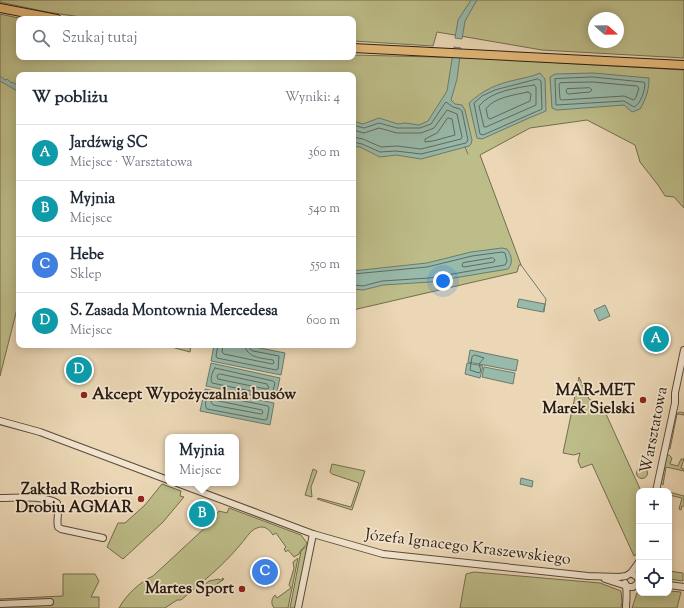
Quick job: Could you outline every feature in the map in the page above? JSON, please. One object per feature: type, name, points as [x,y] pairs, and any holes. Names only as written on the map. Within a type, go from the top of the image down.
[{"type":"main road","points":[[0,8],[41,16]]},
{"type":"main road","points":[[356,48],[684,65]]},
{"type":"street","name":"Warsztatowa","points":[[657,488],[675,403],[675,393],[684,350]]},
{"type":"street","points":[[0,421],[40,432],[165,479]]},
{"type":"street","name":"Józefa Ignacego Kraszewskiego","points":[[185,486],[313,534],[383,554],[588,576],[607,579],[626,585]]},
{"type":"street","points":[[0,498],[52,500],[58,503],[59,508],[56,522],[58,527],[61,529],[103,538]]},
{"type":"street","points":[[298,608],[313,534]]},
{"type":"street","points":[[626,608],[626,585],[624,580],[636,566]]},
{"type":"street","points":[[629,575],[636,574]]},
{"type":"street","name":"Józefa Ignacego Kraszewskiego","points":[[588,576],[629,575]]},
{"type":"street","points":[[626,585],[630,587],[636,586]]},
{"type":"street","points":[[672,585],[684,587]]},
{"type":"street","points":[[626,608],[636,586]]},
{"type":"street","points":[[0,604],[50,602]]},
{"type":"green space","points":[[0,0],[684,0],[684,58],[542,50],[437,32],[433,46],[356,41],[356,16],[74,16],[0,2]]},
{"type":"green space","points":[[0,14],[16,17],[16,60],[356,60],[356,55],[474,58],[684,70],[684,208],[674,197],[665,196],[640,162],[635,145],[587,120],[530,128],[480,155],[521,265],[519,265],[517,272],[356,309],[356,72],[16,72],[16,313],[0,376]]},
{"type":"green space","points":[[175,348],[191,348],[190,352]]},
{"type":"green space","points":[[579,377],[589,399],[600,405],[606,414],[640,488],[636,488],[636,554],[634,556],[592,464],[581,468],[578,461],[580,453],[574,455],[563,453]]},
{"type":"green space","points":[[680,412],[684,413],[684,415],[677,414],[670,449],[668,448],[676,414]]},
{"type":"green space","points":[[667,455],[672,458],[670,464],[678,466],[681,459],[684,459],[681,468],[684,469],[684,471],[666,467],[663,485],[661,483]]},
{"type":"green space","points":[[332,464],[365,471],[352,510],[317,499],[318,498],[351,507],[359,483],[332,474],[330,472]]},
{"type":"green space","points":[[642,467],[646,469],[648,473],[646,477],[642,479],[638,477],[636,473],[638,469]]},
{"type":"green space","points":[[313,469],[317,471],[311,487],[312,497],[305,495]]},
{"type":"green space","points":[[162,484],[181,491],[180,496],[184,497],[163,522],[123,559],[107,547],[118,523],[125,523],[145,505]]},
{"type":"green space","points":[[672,493],[684,496],[684,506],[682,506],[681,510],[679,509],[682,498],[672,496]]},
{"type":"green space","points":[[229,508],[301,535],[307,543],[299,554],[294,557],[288,550],[286,552],[284,549],[286,547],[276,533],[273,535],[266,528],[262,527],[254,529],[219,567],[181,600],[177,600],[165,608],[119,608],[125,598],[134,589],[153,576],[208,525],[219,511],[227,513]]},
{"type":"green space","points":[[308,545],[295,608],[290,608],[301,551]]},
{"type":"green space","points":[[298,558],[288,608],[274,608],[272,602],[275,595],[277,598],[291,588],[289,585],[294,568],[293,562]]},
{"type":"green space","points":[[672,571],[683,573],[683,581],[672,579]]},
{"type":"green space","points":[[474,572],[600,583],[621,591],[621,608],[460,608],[466,574]]},
{"type":"green space","points":[[63,574],[95,574],[99,581],[91,597],[99,597],[99,608],[0,608],[0,599],[63,596]]},
{"type":"green space","points":[[219,579],[223,580],[213,587],[211,585],[202,587],[209,581]]},
{"type":"green space","points":[[672,591],[681,592],[677,608],[632,608],[636,596],[672,596]]},
{"type":"water","points":[[471,0],[477,0],[465,21],[462,39],[455,38],[458,20]]},
{"type":"water","points":[[454,47],[461,48],[457,79],[451,100],[455,104],[462,105],[465,110],[472,140],[469,146],[421,159],[396,155],[380,157],[356,146],[356,122],[363,124],[379,118],[398,124],[405,123],[419,125],[428,121],[447,91]]},
{"type":"water","points":[[540,73],[545,79],[546,111],[482,139],[477,138],[469,103],[480,94],[496,86]]},
{"type":"water","points":[[593,73],[649,78],[647,94],[640,109],[632,112],[624,105],[557,110],[552,108],[550,77],[555,74]]},
{"type":"water","points":[[0,76],[5,80],[7,79],[12,83],[13,82],[16,84],[16,90],[0,81]]},
{"type":"water","points":[[502,248],[507,249],[511,256],[511,264],[508,269],[430,282],[383,285],[363,290],[356,289],[356,271],[427,263],[471,252]]},
{"type":"water","points":[[519,299],[545,304],[543,312],[517,307]]},
{"type":"water","points":[[605,305],[610,316],[599,321],[594,310]]},
{"type":"water","points":[[213,348],[260,348],[285,353],[281,375],[211,361]]},
{"type":"water","points":[[470,350],[518,360],[516,371],[468,362]]},
{"type":"water","points":[[211,363],[280,378],[275,400],[206,386]]},
{"type":"water","points":[[467,363],[483,366],[480,378],[465,374]]},
{"type":"water","points":[[484,367],[515,373],[513,384],[482,377]]},
{"type":"water","points":[[205,389],[274,403],[270,425],[200,411]]},
{"type":"water","points":[[521,478],[533,481],[532,487],[520,484]]},
{"type":"waterway","points":[[465,147],[468,154]]},
{"type":"waterway","points":[[521,265],[546,299],[544,312]]},
{"type":"place","name":"Jardźwig SC","points":[[656,339]]},
{"type":"place","name":"S. Zasada Montownia Mercedesa","points":[[79,370]]},
{"type":"place","name":"Akcept Wypożyczalnia busów","points":[[84,395]]},
{"type":"place","name":"MAR-MET Marek Sielski","points":[[643,400]]},
{"type":"place","name":"Zakład Rozbioru Drobiu AGMAR","points":[[141,499]]},
{"type":"place","name":"Myjnia","points":[[202,514]]},
{"type":"place","name":"Hebe","points":[[265,572]]},
{"type":"place","name":"Martes Sport","points":[[242,589]]}]
